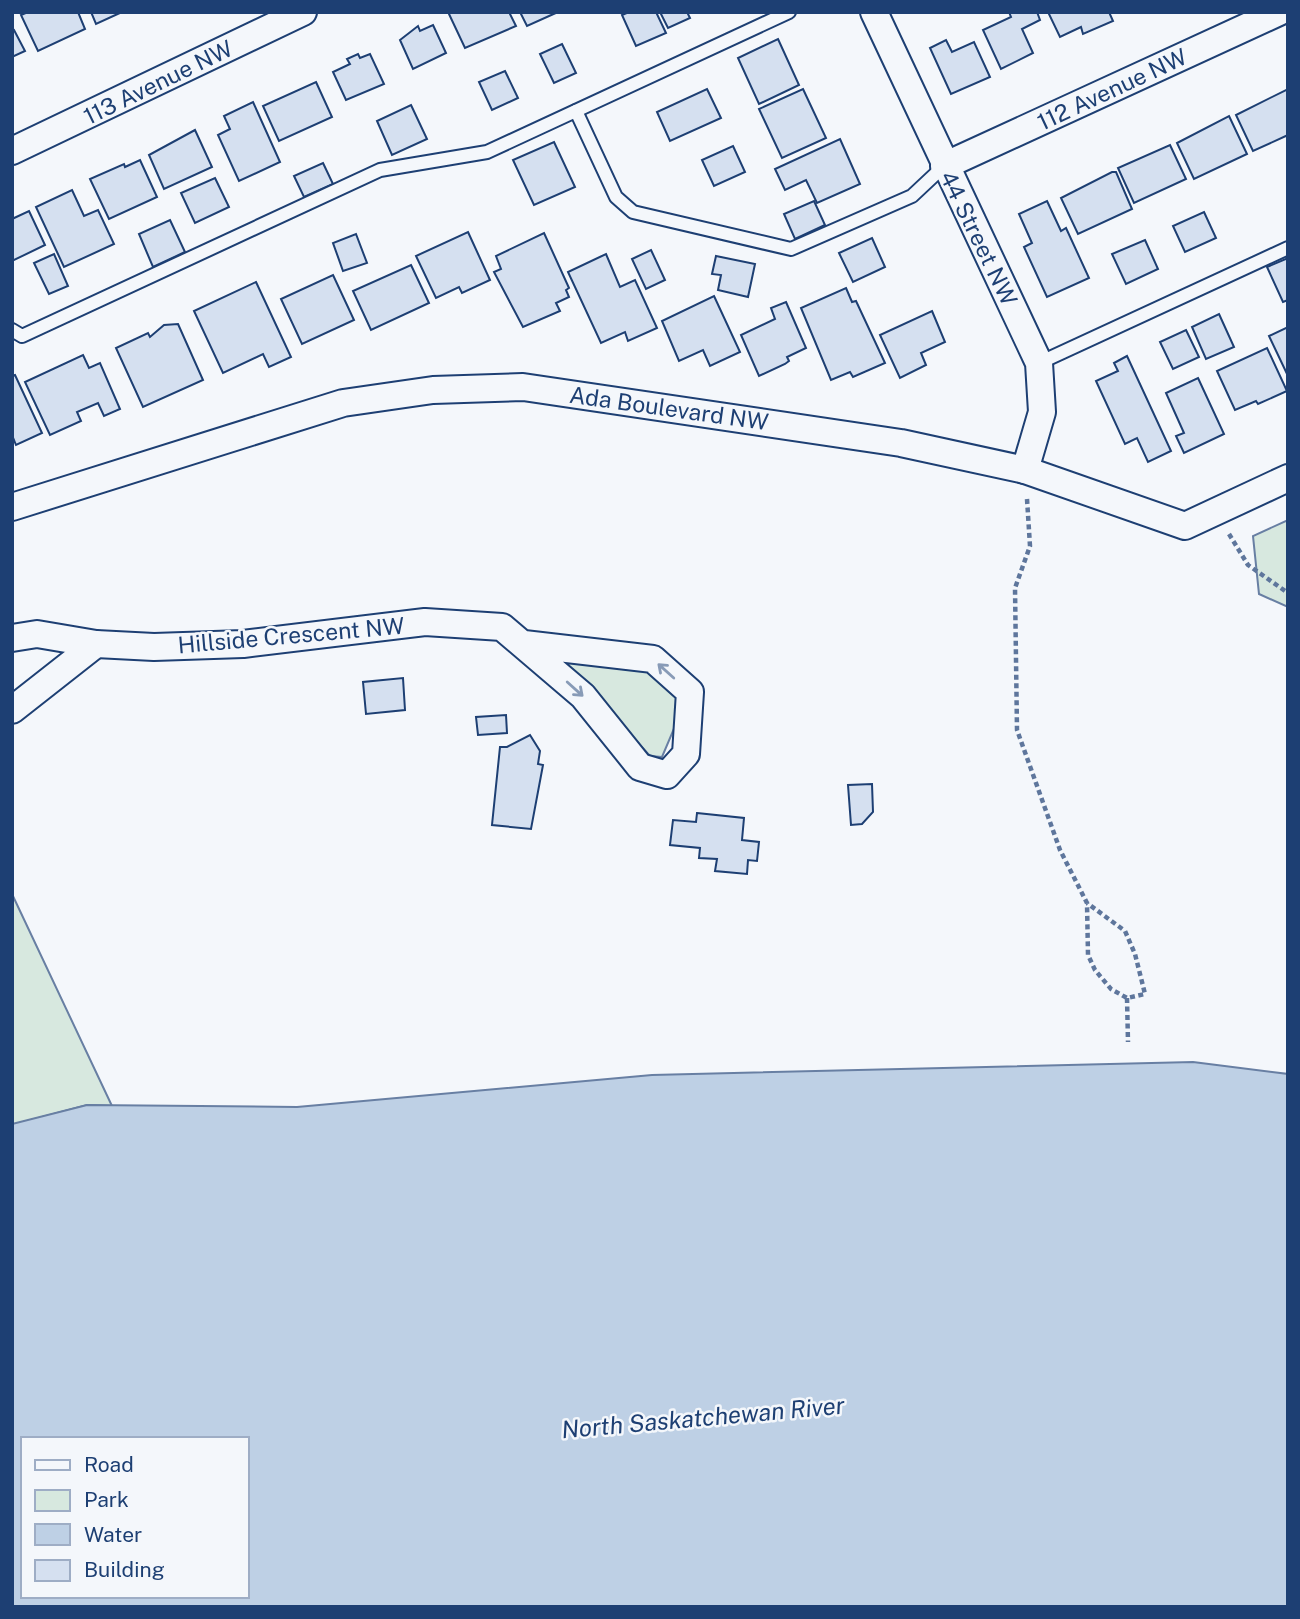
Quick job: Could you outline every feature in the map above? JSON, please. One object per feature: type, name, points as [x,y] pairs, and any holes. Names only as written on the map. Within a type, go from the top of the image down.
[{"type":"street","name":"113 Avenue NW","points":[[12,151],[303,12]]},
{"type":"street","name":"44 Street NW","points":[[874,12],[944,166],[1039,363],[1042,412],[1025,470]]},
{"type":"street","name":"112 Avenue NW","points":[[944,166],[1279,12]]},
{"type":"street","name":"Ada Boulevard NW","points":[[12,508],[343,403],[433,390],[523,387],[901,443],[1025,470],[1185,526],[1288,478]]},
{"type":"street","name":"Hillside Crescent NW","points":[[12,638],[37,634],[96,644],[155,647],[243,644],[425,622],[502,627],[583,696],[640,767],[667,775],[686,754],[690,692],[653,659],[523,644]]},
{"type":"street","points":[[12,710],[96,644]]},
{"type":"lane","points":[[12,330],[22,336],[380,170],[487,152],[789,12]]},
{"type":"lane","points":[[576,111],[616,197],[633,212],[791,249],[912,196],[944,166]]},
{"type":"lane","points":[[1039,363],[1288,247]]},
{"type":"path","points":[[1025,470],[1030,546],[1015,588],[1017,730],[1060,850],[1087,903],[1088,955],[1095,970],[1111,989],[1127,998],[1145,994],[1135,954],[1125,931],[1087,903]]},
{"type":"path","points":[[1215,512],[1248,565],[1288,593]]},
{"type":"path","points":[[1127,998],[1128,1042]]},
{"type":"green space","points":[[1288,520],[1288,607],[1259,594],[1253,536]]},
{"type":"green space","points":[[557,654],[646,668],[677,695],[676,724],[662,757],[650,756]]},
{"type":"green space","points":[[12,894],[112,1106],[87,1105],[12,1125]]},
{"type":"water","name":"North Saskatchewan River","points":[[1193,1062],[1288,1074],[1288,1607],[12,1607],[12,1124],[87,1105],[297,1107],[652,1075]]},
{"type":"building","points":[[28,12],[78,12],[85,29],[38,51],[21,15]]},
{"type":"building","points":[[91,12],[122,12],[96,24]]},
{"type":"building","points":[[509,12],[516,26],[465,48],[449,14]]},
{"type":"building","points":[[520,12],[558,12],[527,26]]},
{"type":"building","points":[[629,12],[656,12],[666,33],[636,46],[622,15]]},
{"type":"building","points":[[660,12],[687,12],[690,18],[668,28]]},
{"type":"building","points":[[1009,12],[1037,12],[1040,20],[1022,29],[1033,53],[1001,69],[983,30],[1011,17]]},
{"type":"building","points":[[1048,12],[1109,12],[1113,21],[1083,34],[1081,27],[1060,37]]},
{"type":"building","points":[[433,25],[446,53],[413,69],[400,40],[418,26],[420,31]]},
{"type":"building","points":[[14,30],[25,51],[12,57],[12,31]]},
{"type":"building","points":[[778,39],[799,85],[759,104],[738,58]]},
{"type":"building","points":[[946,40],[952,52],[974,42],[990,77],[951,94],[930,48]]},
{"type":"building","points":[[562,44],[576,73],[554,83],[540,54]]},
{"type":"building","points":[[358,54],[360,58],[370,54],[384,84],[346,100],[333,72],[350,64],[347,59]]},
{"type":"building","points":[[505,71],[518,98],[492,110],[479,82]]},
{"type":"building","points":[[316,82],[332,117],[279,141],[263,106]]},
{"type":"building","points":[[707,89],[721,118],[670,141],[657,112]]},
{"type":"building","points":[[803,89],[826,138],[782,158],[759,109]]},
{"type":"building","points":[[1288,89],[1288,135],[1253,151],[1236,115]]},
{"type":"building","points":[[253,102],[280,162],[239,181],[218,135],[230,129],[224,116]]},
{"type":"building","points":[[411,105],[427,139],[392,155],[377,121]]},
{"type":"building","points":[[1229,116],[1247,154],[1194,179],[1177,143]]},
{"type":"building","points":[[195,130],[212,167],[164,189],[149,155]]},
{"type":"building","points":[[840,139],[860,184],[817,203],[806,180],[785,190],[775,169]]},
{"type":"building","points":[[554,142],[575,187],[534,205],[513,160]]},
{"type":"building","points":[[1170,145],[1186,179],[1134,203],[1118,168]]},
{"type":"building","points":[[733,146],[745,172],[714,186],[702,160]]},
{"type":"building","points":[[140,160],[157,197],[109,219],[90,179]]},
{"type":"building","points":[[323,163],[333,184],[304,197],[294,176]]},
{"type":"building","points":[[1116,172],[1132,209],[1078,234],[1061,198]]},
{"type":"building","points":[[215,178],[229,207],[195,223],[181,193]]},
{"type":"building","points":[[72,190],[84,216],[98,210],[114,244],[64,267],[36,207]]},
{"type":"building","points":[[814,201],[825,225],[795,239],[784,214]]},
{"type":"building","points":[[1047,201],[1061,231],[1066,228],[1089,278],[1047,297],[1024,247],[1032,243],[1019,214]]},
{"type":"building","points":[[29,211],[45,245],[12,261],[12,219]]},
{"type":"building","points":[[1204,212],[1216,238],[1185,252],[1173,226]]},
{"type":"building","points":[[170,220],[185,252],[153,267],[139,234]]},
{"type":"building","points":[[468,232],[490,280],[462,293],[459,287],[436,298],[416,256]]},
{"type":"building","points":[[544,233],[569,288],[566,290],[569,297],[556,303],[560,311],[523,327],[494,272],[501,269],[496,256]]},
{"type":"building","points":[[356,234],[367,263],[343,271],[333,243]]},
{"type":"building","points":[[872,238],[885,267],[853,282],[839,253]]},
{"type":"building","points":[[1145,240],[1158,269],[1126,284],[1112,254]]},
{"type":"building","points":[[651,250],[665,280],[646,289],[632,259]]},
{"type":"building","points":[[54,254],[68,286],[49,294],[34,263]]},
{"type":"building","points":[[606,254],[620,287],[635,280],[657,328],[628,341],[625,332],[601,343],[568,272]]},
{"type":"building","points":[[716,256],[755,264],[748,297],[718,290],[721,275],[712,274]]},
{"type":"building","points":[[1288,258],[1288,300],[1283,302],[1267,267]]},
{"type":"building","points":[[411,265],[429,303],[371,330],[353,291]]},
{"type":"building","points":[[333,275],[354,320],[302,344],[281,299]]},
{"type":"building","points":[[256,282],[291,357],[269,367],[263,354],[223,373],[194,311]]},
{"type":"building","points":[[846,288],[852,302],[856,301],[885,363],[853,377],[850,372],[831,380],[801,308]]},
{"type":"building","points":[[714,296],[740,352],[710,366],[703,350],[679,361],[662,321]]},
{"type":"building","points":[[786,302],[806,348],[787,357],[789,361],[785,364],[759,376],[741,335],[775,319],[771,308]]},
{"type":"building","points":[[932,311],[945,342],[921,353],[926,365],[900,378],[880,335]]},
{"type":"building","points":[[1219,314],[1234,347],[1206,359],[1192,327]]},
{"type":"building","points":[[178,324],[203,380],[143,407],[116,348],[148,333],[150,337],[164,325]]},
{"type":"building","points":[[1288,327],[1288,376],[1269,336]]},
{"type":"building","points":[[1186,330],[1199,357],[1173,369],[1160,342]]},
{"type":"building","points":[[1267,348],[1287,391],[1258,404],[1256,401],[1235,410],[1217,371]]},
{"type":"building","points":[[83,355],[89,368],[100,363],[120,409],[104,416],[98,403],[77,412],[81,421],[50,435],[25,382]]},
{"type":"building","points":[[1127,356],[1171,451],[1148,462],[1137,438],[1125,444],[1096,381],[1118,371],[1114,363]]},
{"type":"building","points":[[15,375],[42,433],[16,445],[12,435],[12,376]]},
{"type":"building","points":[[1198,378],[1224,434],[1184,453],[1176,436],[1184,433],[1166,393]]},
{"type":"building","points":[[403,678],[405,710],[366,714],[363,682]]},
{"type":"building","points":[[506,715],[507,733],[478,735],[476,717]]},
{"type":"building","points":[[530,735],[540,751],[538,764],[543,765],[531,829],[492,825],[500,747],[507,747]]},
{"type":"building","points":[[872,784],[873,812],[862,824],[851,825],[848,785]]},
{"type":"building","points":[[697,813],[744,818],[742,840],[759,842],[757,861],[748,860],[747,874],[715,871],[717,859],[699,858],[700,848],[670,845],[673,820],[696,822]]}]
